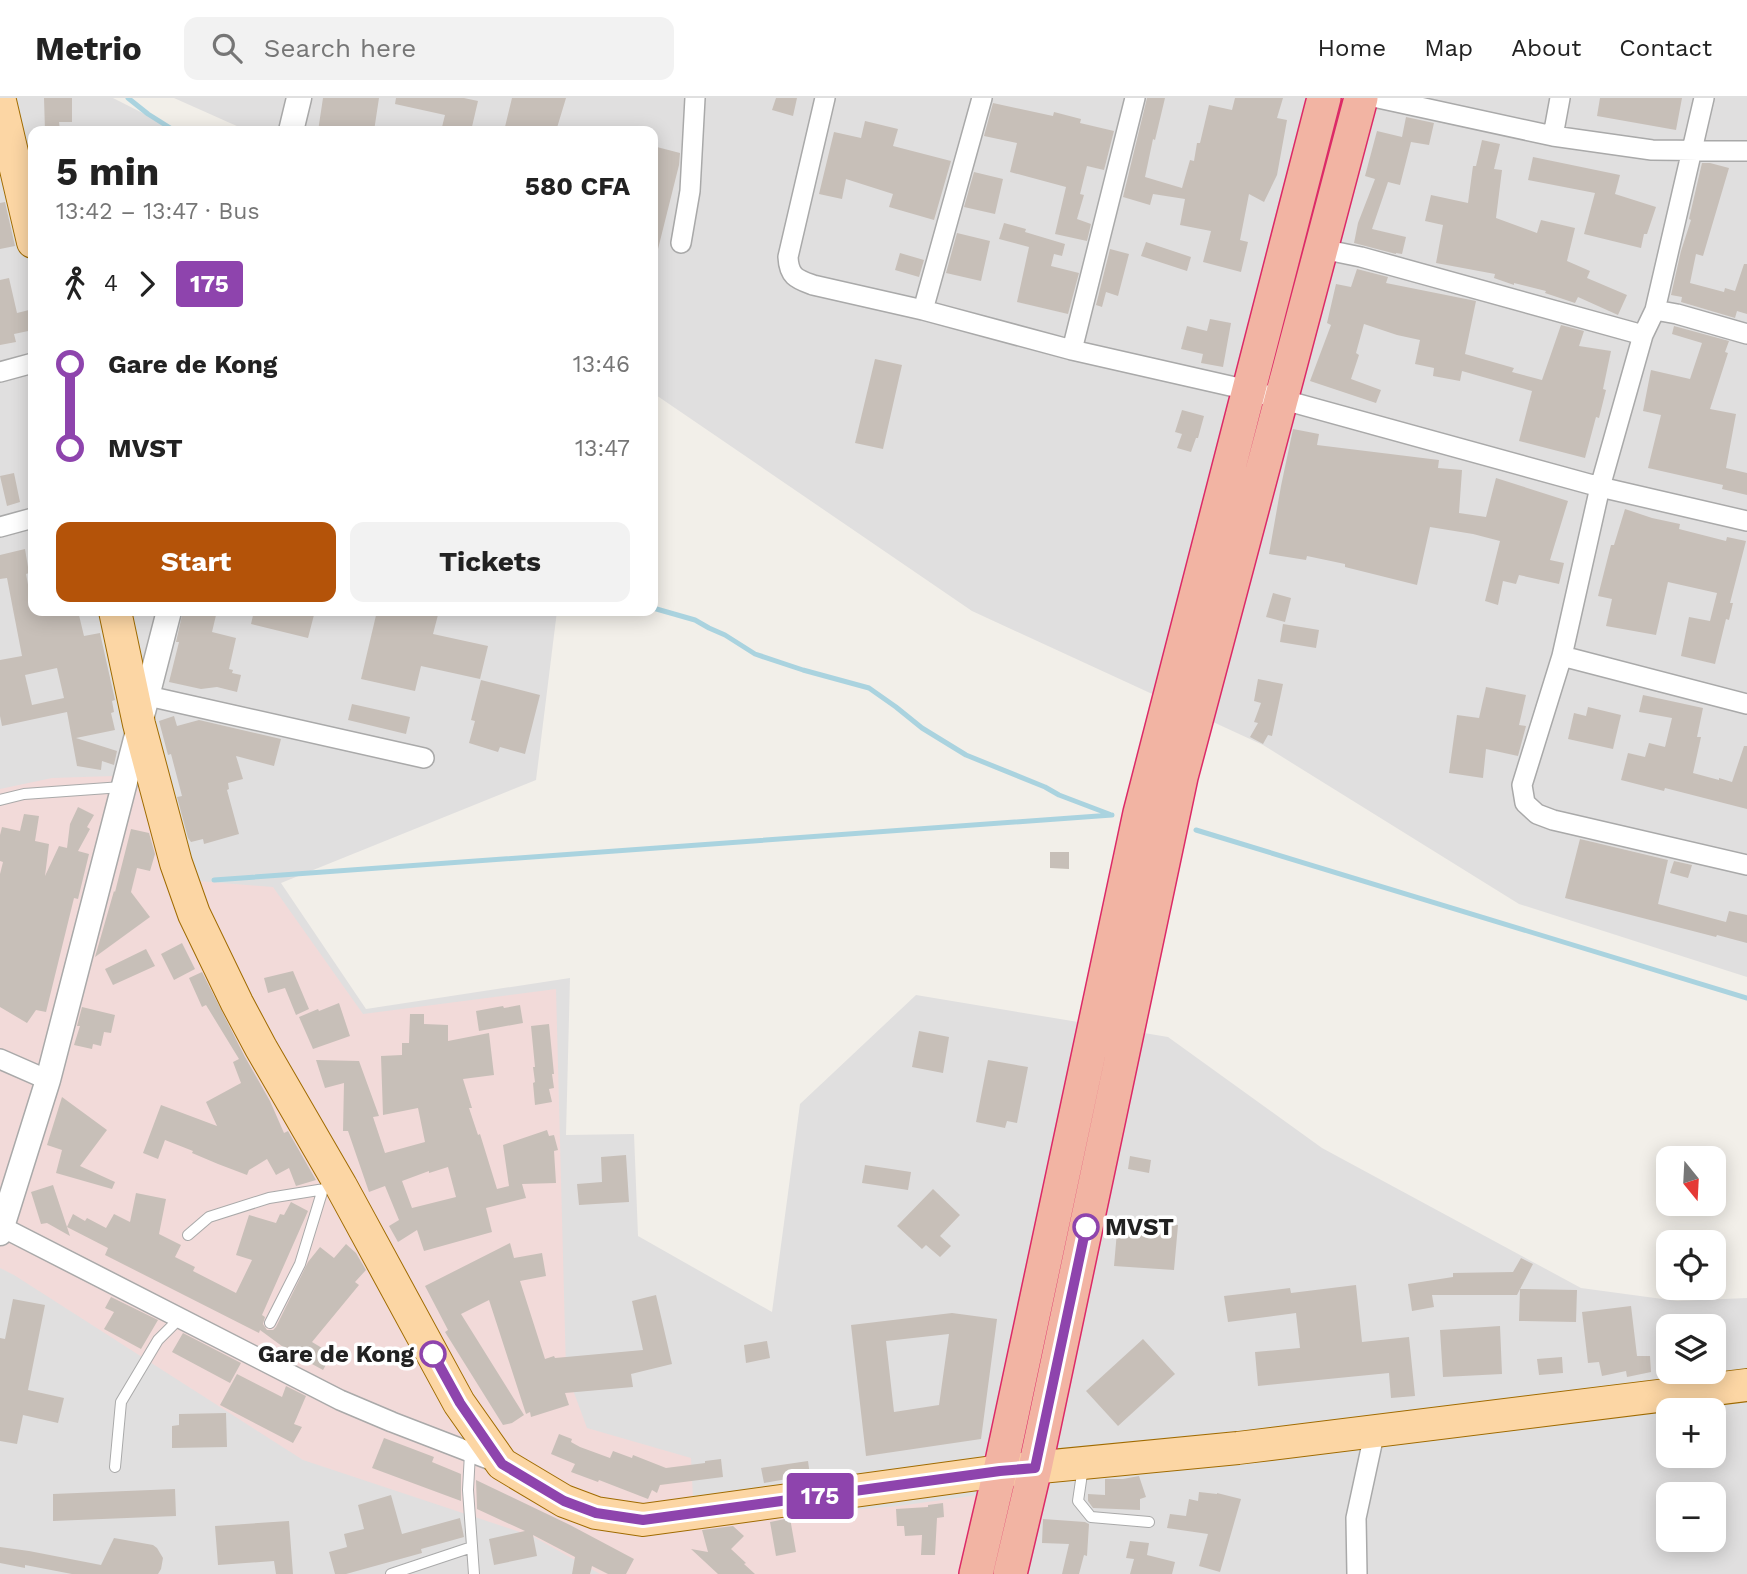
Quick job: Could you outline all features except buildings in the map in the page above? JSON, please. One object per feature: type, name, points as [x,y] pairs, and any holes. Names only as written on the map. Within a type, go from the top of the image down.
[{"type":"highway","points":[[976,1574],[1140,813],[1324,98]]},
{"type":"highway","points":[[1010,1574],[1035,1468],[1181,777],[1361,98]]},
{"type":"main road","points":[[0,101],[28,221]]},
{"type":"main road","points":[[116,616],[144,709],[176,863],[194,914],[237,1003],[332,1188],[460,1403],[502,1464],[564,1501],[596,1513],[643,1520],[1000,1471],[1238,1448],[1747,1385]]},
{"type":"street","points":[[292,126],[299,98]]},
{"type":"street","points":[[681,243],[690,191],[695,98]]},
{"type":"street","points":[[825,98],[788,257],[788,268],[793,276],[813,285],[923,310],[1072,350],[1248,390],[1600,487],[1747,521]]},
{"type":"street","points":[[923,310],[982,98]]},
{"type":"street","points":[[1072,350],[1135,98]]},
{"type":"street","points":[[1378,98],[1553,136],[1652,150],[1747,151]]},
{"type":"street","points":[[1553,136],[1560,98]]},
{"type":"street","points":[[1704,98],[1655,310],[1643,335],[1600,487],[1562,656],[1522,785],[1525,803],[1538,814],[1553,820],[1747,865]]},
{"type":"street","points":[[1322,248],[1643,335]]},
{"type":"street","points":[[1655,310],[1747,334]]},
{"type":"street","points":[[0,372],[28,364]]},
{"type":"street","points":[[0,527],[28,520]]},
{"type":"street","points":[[168,616],[48,1080],[1,1228],[340,1400],[502,1464]]},
{"type":"street","points":[[1562,656],[1747,705]]},
{"type":"street","points":[[144,709],[424,758]]},
{"type":"street","points":[[0,1059],[48,1080]]},
{"type":"street","points":[[1357,1574],[1356,1518],[1375,1430]]},
{"type":"lane","points":[[0,800],[24,794],[123,787]]},
{"type":"lane","points":[[188,1235],[209,1217],[269,1198],[332,1188]]},
{"type":"lane","points":[[270,1323],[300,1264],[332,1188]]},
{"type":"lane","points":[[115,1467],[121,1402],[158,1340],[180,1318]]},
{"type":"lane","points":[[471,1452],[468,1490],[474,1574]]},
{"type":"lane","points":[[1084,1463],[1078,1501],[1091,1517],[1149,1522]]},
{"type":"lane","points":[[391,1574],[472,1547]]},
{"type":"shaded area","points":[[0,98],[113,98],[168,126],[28,126],[28,616],[556,616],[536,780],[281,883],[366,1009],[570,978],[566,1135],[634,1134],[638,1236],[772,1312],[800,1104],[916,995],[1168,1037],[1322,1148],[1581,1288],[1656,1300],[1747,1298],[1747,1574],[0,1574]]},
{"type":"shaded area","points":[[174,98],[1747,98],[1747,977],[1519,904],[1263,745],[972,611],[658,396],[658,126],[237,126]]},
{"type":"shaded area","points":[[144,775],[186,880],[273,887],[363,1014],[556,989],[566,1371],[587,1428],[691,1458],[694,1519],[770,1519],[978,1495],[959,1574],[600,1574],[532,1536],[303,1460],[0,1268],[0,789],[52,778]]},
{"type":"waterway","points":[[128,98],[167,126]]},
{"type":"waterway","points":[[658,609],[695,620],[755,654],[869,688],[922,728],[966,755],[1109,814]]},
{"type":"waterway","points":[[214,880],[1112,815]]},
{"type":"waterway","points":[[1196,830],[1747,998]]},
{"type":"bus line","name":"175","points":[[433,1354],[460,1403],[502,1464],[564,1501],[596,1513],[643,1520],[1035,1468],[1086,1227]]},
{"type":"place","name":"MVST","points":[[1086,1227]]},
{"type":"place","name":"Gare de Kong","points":[[433,1354]]}]
